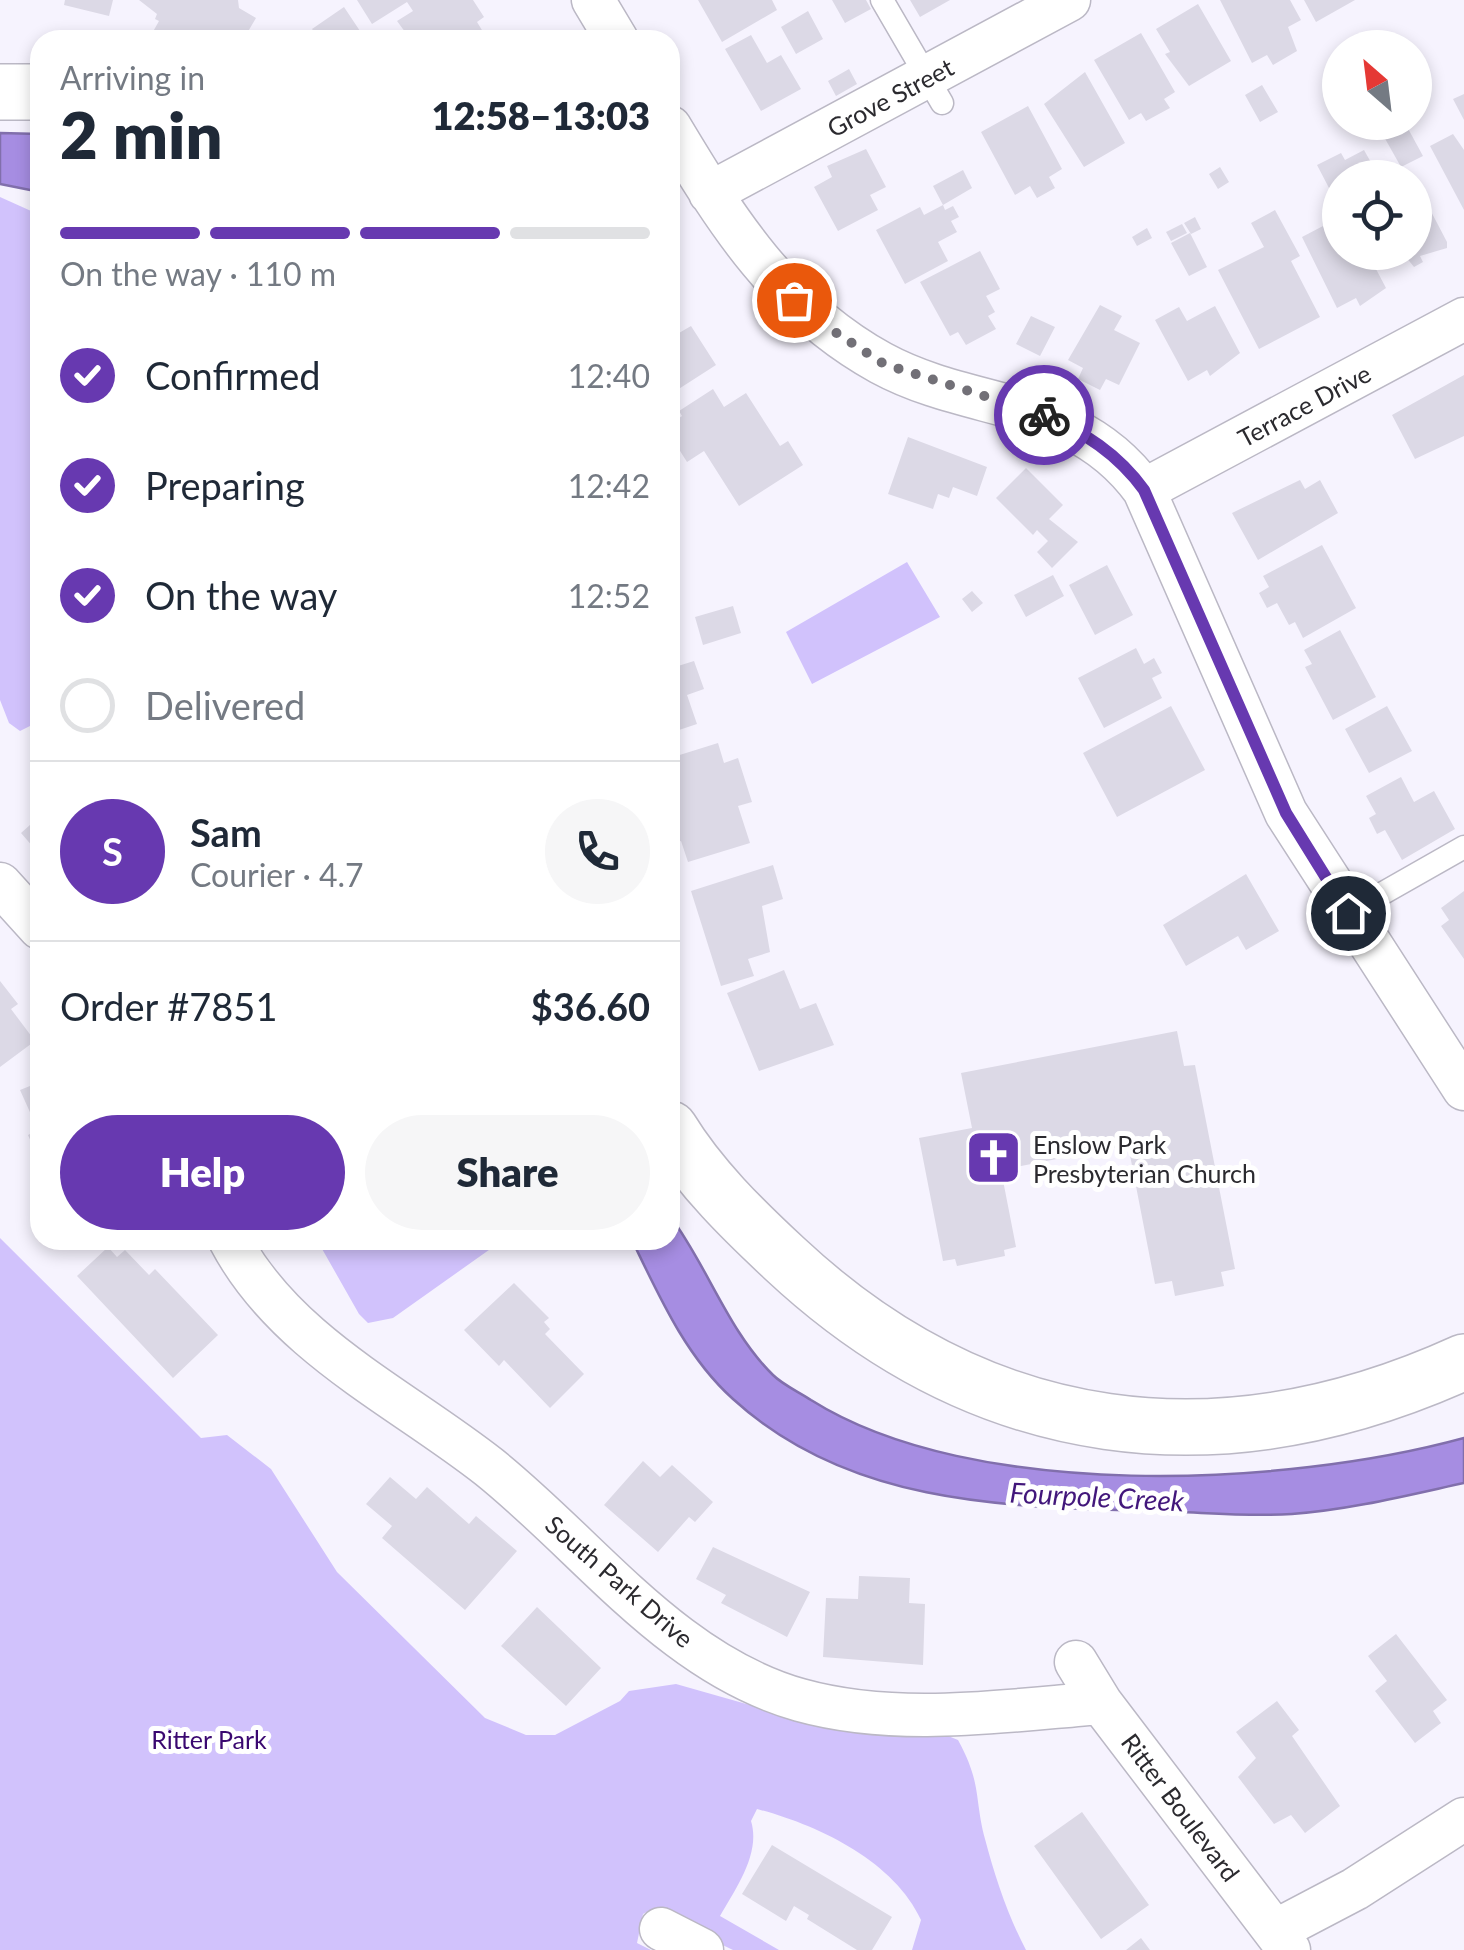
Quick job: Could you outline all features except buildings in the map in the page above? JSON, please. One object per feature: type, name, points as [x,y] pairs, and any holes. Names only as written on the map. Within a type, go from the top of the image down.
[{"type":"street","points":[[593,0],[611,30]]},
{"type":"street","name":"Grove Street","points":[[710,193],[934,90],[1069,0]]},
{"type":"street","points":[[0,92],[30,92]]},
{"type":"street","points":[[680,144],[710,193],[775,282],[812,317],[884,364],[928,382],[1034,410],[1070,426],[1127,467],[1144,490],[1286,813],[1464,1089]]},
{"type":"street","name":"Terrace Drive","points":[[1144,490],[1464,319]]},
{"type":"street","points":[[0,884],[30,917]]},
{"type":"street","points":[[680,1142],[721,1195],[806,1278],[856,1318],[924,1361],[988,1393],[1099,1420],[1203,1428],[1281,1420],[1350,1404],[1464,1362]]},
{"type":"street","name":"South Park Drive","points":[[237,1250],[266,1294],[301,1328],[488,1467],[606,1576],[684,1640],[744,1680],[800,1700],[859,1712],[921,1715],[1101,1702]]},
{"type":"street","name":"Ritter Boulevard","points":[[1076,1662],[1101,1702],[1282,1940]]},
{"type":"street","points":[[1282,1940],[1464,1819]]},
{"type":"street","points":[[661,1929],[702,1950]]},
{"type":"lane","points":[[882,0],[934,90]]},
{"type":"lane","points":[[1348,913],[1464,847]]},
{"type":"green space","points":[[0,197],[30,210],[30,726],[20,731],[9,723],[0,700]]},
{"type":"green space","points":[[907,562],[940,617],[812,684],[786,632]]},
{"type":"green space","name":"Ritter Park","points":[[0,1238],[201,1438],[227,1435],[271,1469],[337,1572],[485,1718],[526,1735],[555,1735],[620,1701],[629,1691],[676,1684],[813,1723],[931,1729],[958,1740],[974,1780],[998,1882],[1026,1950],[912,1950],[921,1920],[893,1880],[852,1848],[805,1825],[757,1809],[751,1821],[750,1858],[720,1916],[779,1950],[733,1950],[650,1910],[643,1914],[637,1943],[651,1950],[0,1950]]},
{"type":"green space","points":[[323,1250],[489,1250],[393,1318],[368,1323]]},
{"type":"water","points":[[0,133],[30,134],[30,190],[0,184]]},
{"type":"water","name":"Fourpole Creek","points":[[680,1232],[730,1318],[773,1375],[811,1400],[878,1433],[956,1456],[1042,1470],[1131,1476],[1221,1474],[1391,1455],[1464,1438],[1464,1483],[1335,1509],[1258,1515],[1044,1507],[933,1494],[828,1461],[779,1434],[716,1382],[675,1325],[637,1250],[680,1250]]},
{"type":"way so far","points":[[794,300],[812,317],[884,364],[928,382],[1044,415]]},
{"type":"place","name":"Enslow Park Presbyterian Church","points":[[994,1158]]},
{"type":"route","points":[[1044,415],[1104,447],[1127,467],[1144,490],[1286,813],[1348,913]]}]
